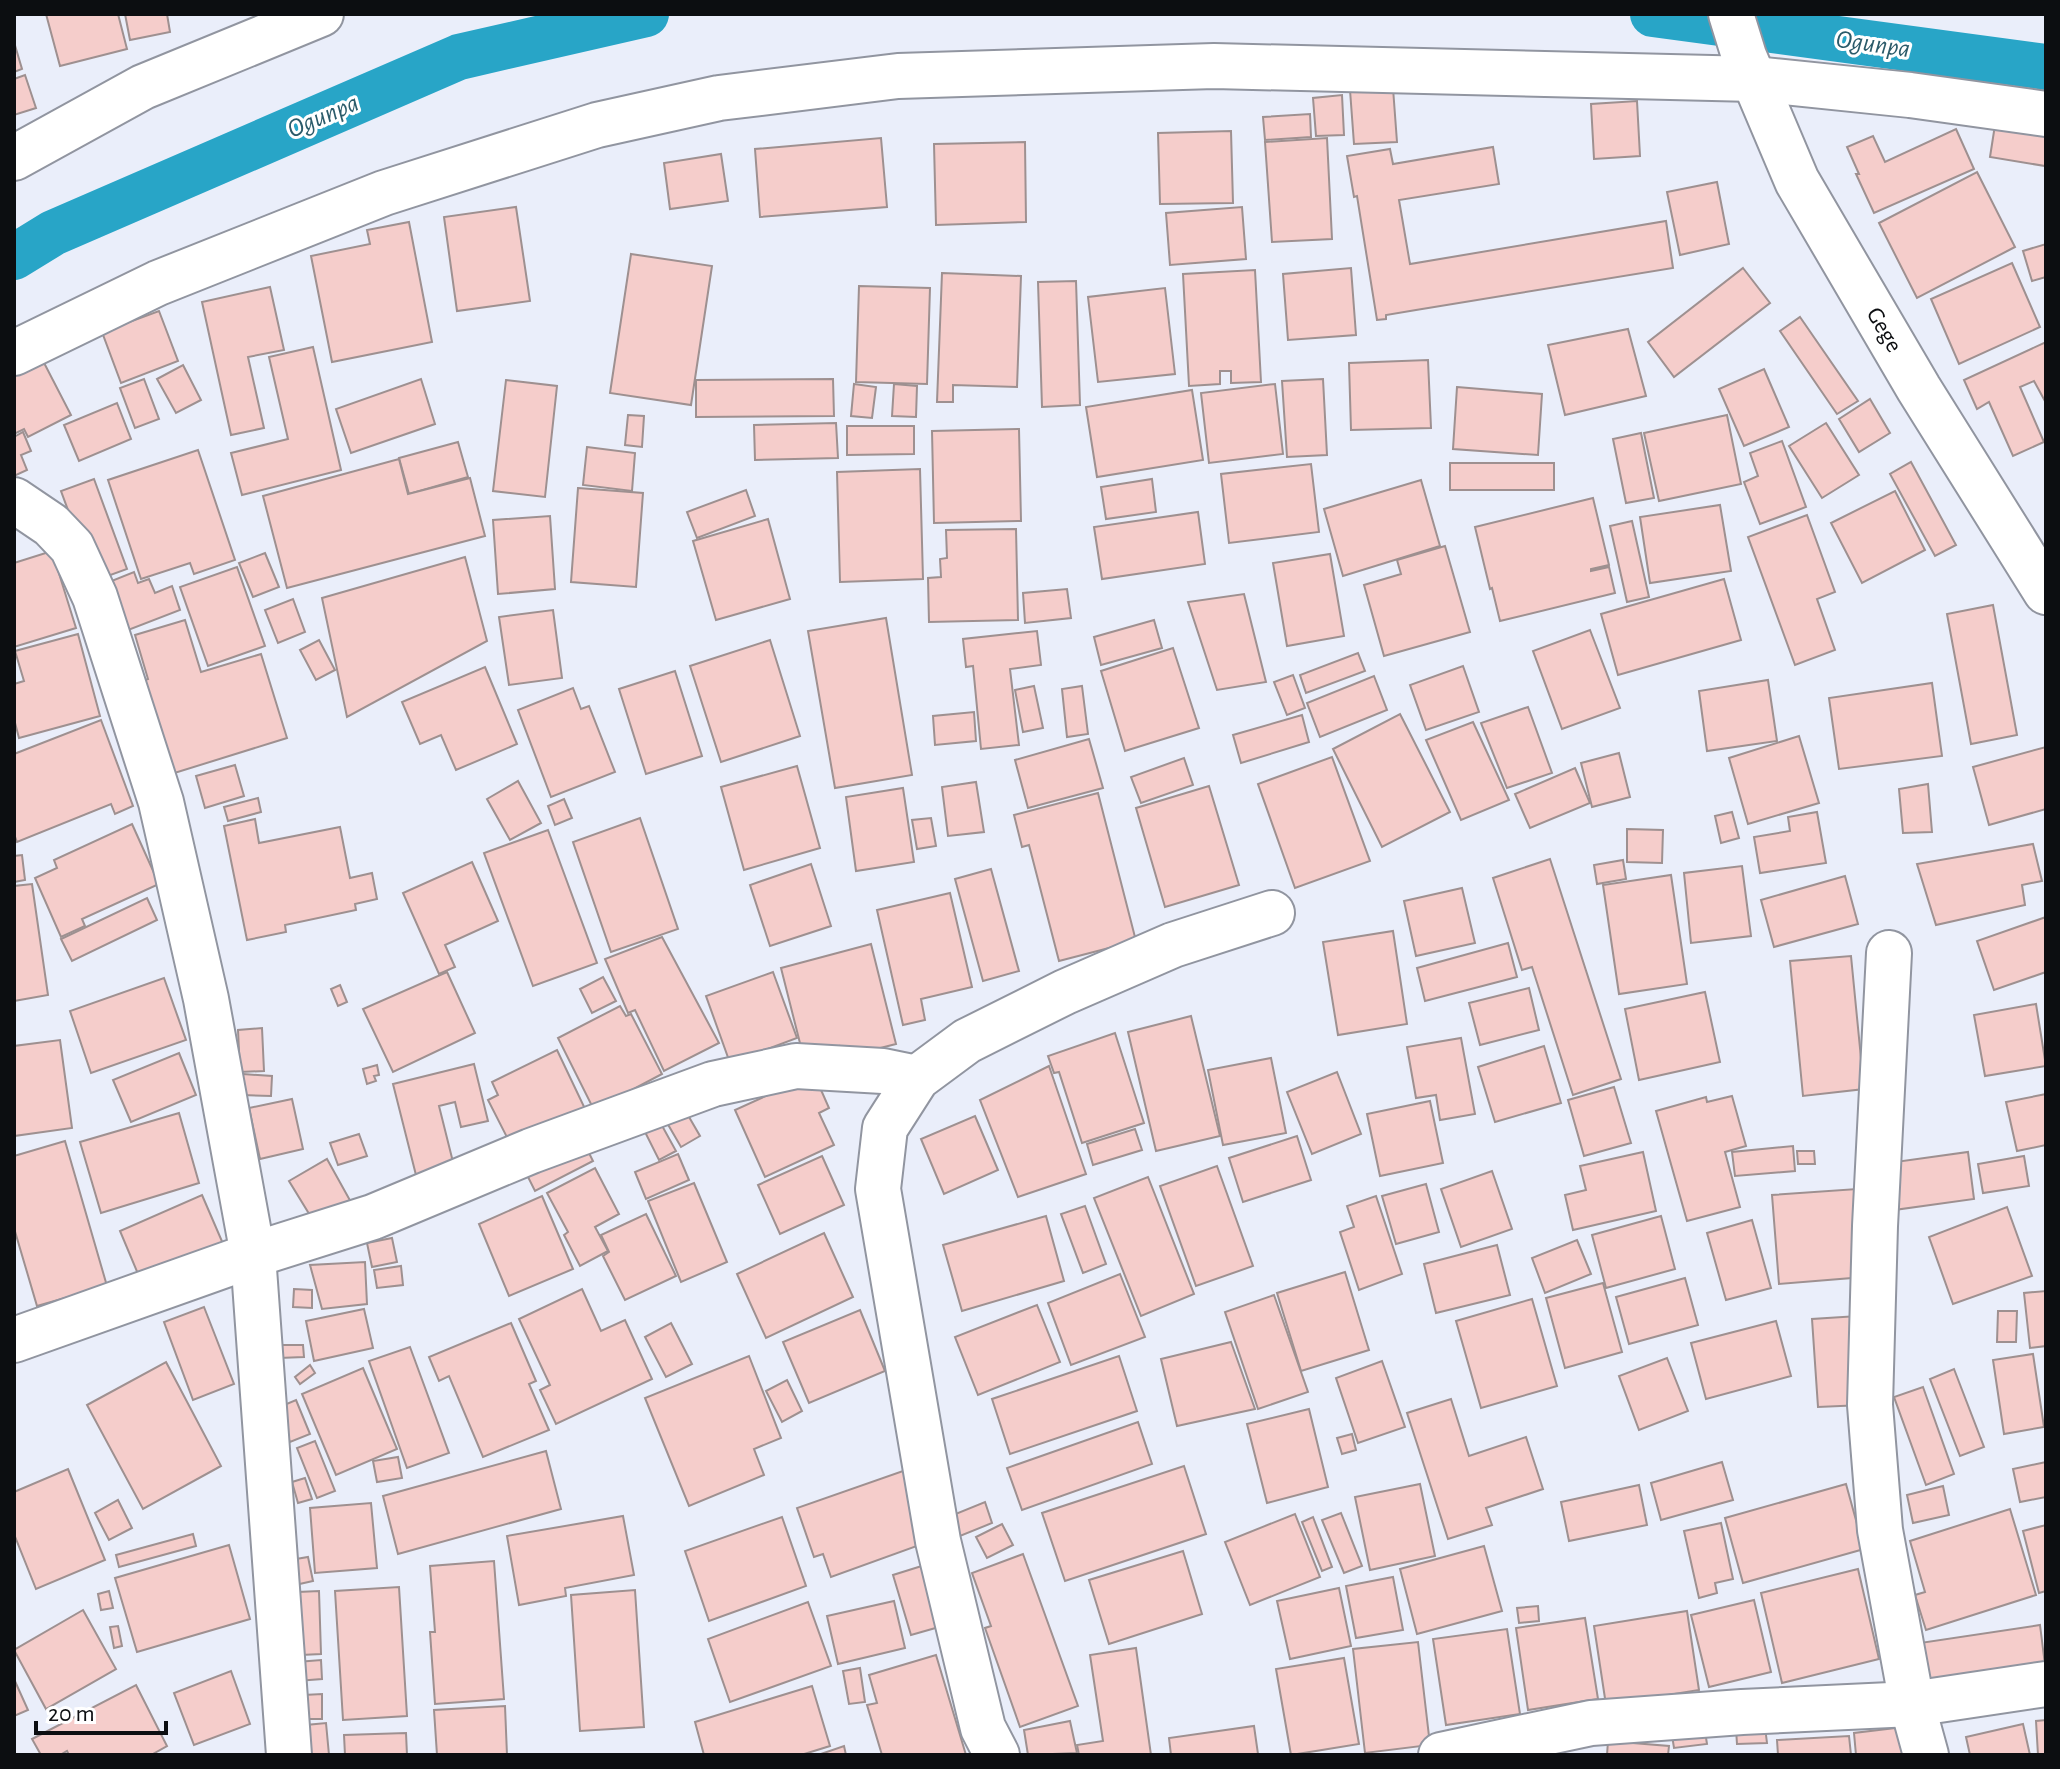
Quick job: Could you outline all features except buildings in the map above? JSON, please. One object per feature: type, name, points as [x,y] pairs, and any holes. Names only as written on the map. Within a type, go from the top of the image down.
[{"type":"street","points":[[14,158],[143,87],[321,14]]},
{"type":"street","name":"Gege","points":[[1731,14],[1749,68],[1797,181],[1919,389],[2046,592]]},
{"type":"street","points":[[14,353],[158,283],[384,193],[597,125],[719,98],[898,76],[1214,66],[1749,68],[2046,114]]},
{"type":"street","points":[[14,500],[51,525],[72,547],[95,597],[161,802],[206,999],[253,1255],[289,1755]]},
{"type":"street","points":[[997,1755],[983,1728],[938,1541],[878,1189],[885,1128],[917,1078],[967,1041],[1065,992],[1173,945],[1272,913]]},
{"type":"street","points":[[1889,953],[1875,1226],[1870,1405],[1880,1530],[1912,1704],[1926,1755]]},
{"type":"street","points":[[14,1340],[253,1255],[373,1217],[531,1151],[713,1084],[796,1066],[883,1071],[917,1078]]},
{"type":"street","points":[[1441,1755],[1591,1723],[1912,1704],[2046,1684]]},
{"type":"waterway","name":"Ogunpa","points":[[14,257],[53,233],[459,57],[646,14]]},
{"type":"waterway","name":"Ogunpa","points":[[1653,14],[2046,67]]}]
